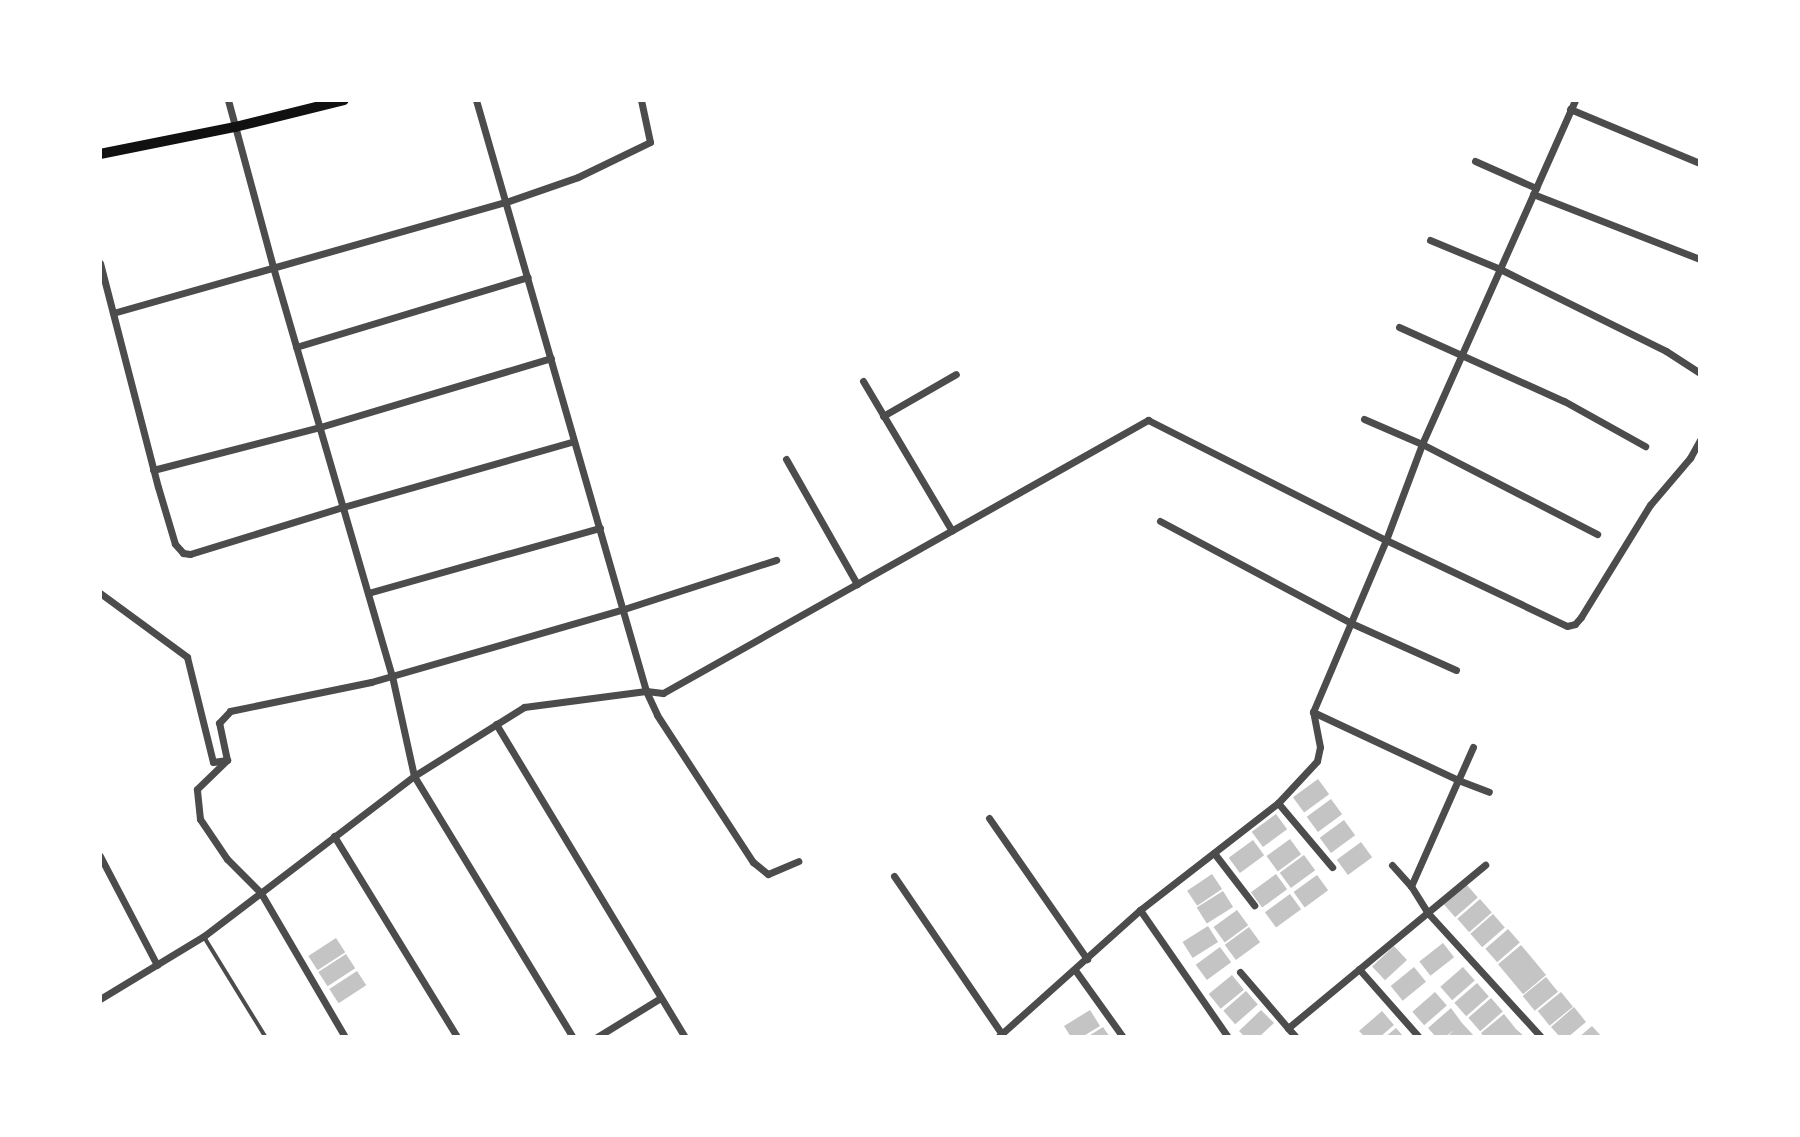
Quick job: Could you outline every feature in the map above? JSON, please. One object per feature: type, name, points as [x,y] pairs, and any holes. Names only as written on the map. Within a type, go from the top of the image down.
[{"type":"main road","points":[[100,154],[235,127],[344,100]]},
{"type":"street","points":[[229,100],[273,267],[391,676],[414,776],[573,1037]]},
{"type":"street","points":[[476,100],[646,691],[657,715],[754,862],[768,874],[798,861]]},
{"type":"street","points":[[113,313],[506,202],[578,177],[650,142],[641,100]]},
{"type":"street","points":[[894,876],[1001,1036],[1140,910],[1278,803],[1317,761],[1320,747],[1313,712],[1386,540],[1422,444],[1574,100]]},
{"type":"street","points":[[1570,109],[1700,163]]},
{"type":"street","points":[[1475,161],[1534,191],[1700,259]]},
{"type":"street","points":[[1430,240],[1500,269],[1665,351],[1700,373]]},
{"type":"street","points":[[100,263],[153,470],[175,544],[183,553],[190,554],[574,441]]},
{"type":"street","points":[[296,347],[528,277]]},
{"type":"street","points":[[1399,327],[1564,401],[1646,446]]},
{"type":"street","points":[[153,470],[320,427],[551,358]]},
{"type":"street","points":[[883,416],[956,374]]},
{"type":"street","points":[[863,381],[952,531]]},
{"type":"street","points":[[1364,418],[1422,444],[1597,534]]},
{"type":"street","points":[[100,999],[204,936],[414,776],[523,707],[646,691],[663,693],[1148,420],[1554,622],[1575,624],[1611,574],[1650,505],[1690,458],[1700,440]]},
{"type":"street","points":[[786,458],[857,584]]},
{"type":"street","points":[[1160,521],[1350,623],[1456,670]]},
{"type":"street","points":[[368,593],[600,528]]},
{"type":"street","points":[[226,760],[219,723],[230,711],[391,676],[624,609],[776,560]]},
{"type":"street","points":[[100,593],[187,657],[213,762],[226,760]]},
{"type":"street","points":[[1313,712],[1489,792]]},
{"type":"street","points":[[496,724],[659,999],[685,1037]]},
{"type":"street","points":[[1411,886],[1473,747]]},
{"type":"street","points":[[226,760],[197,789],[200,819],[227,859],[261,893],[345,1037]]},
{"type":"street","points":[[1278,803],[1332,867]]},
{"type":"street","points":[[989,818],[1087,959]]},
{"type":"street","points":[[334,836],[457,1037]]},
{"type":"street","points":[[1214,853],[1254,905]]},
{"type":"street","points":[[100,856],[157,965]]},
{"type":"street","points":[[1392,865],[1411,886],[1427,912],[1541,1037]]},
{"type":"street","points":[[1289,1028],[1485,865]]},
{"type":"street","points":[[1140,910],[1228,1037]]},
{"type":"street","points":[[1359,969],[1419,1037]]},
{"type":"street","points":[[1075,970],[1123,1037]]},
{"type":"street","points":[[1240,972],[1296,1037]]},
{"type":"street","points":[[597,1037],[659,999]]},
{"type":"lane","points":[[204,936],[266,1037]]},
{"type":"building","points":[[1318,779],[1329,794],[1304,813],[1293,797]]},
{"type":"building","points":[[1331,799],[1342,814],[1318,832],[1307,817]]},
{"type":"building","points":[[1276,814],[1287,829],[1263,847],[1252,832]]},
{"type":"building","points":[[1344,820],[1355,835],[1331,853],[1320,838]]},
{"type":"building","points":[[1290,839],[1301,854],[1278,871],[1267,856]]},
{"type":"building","points":[[1253,840],[1264,855],[1240,873],[1229,858]]},
{"type":"building","points":[[1361,842],[1372,857],[1348,875],[1337,860]]},
{"type":"building","points":[[1304,855],[1315,870],[1291,888],[1280,873]]},
{"type":"building","points":[[1212,874],[1222,889],[1197,906],[1187,891]]},
{"type":"building","points":[[1276,874],[1287,889],[1262,908],[1251,892]]},
{"type":"building","points":[[1317,875],[1328,890],[1305,907],[1294,892]]},
{"type":"building","points":[[1466,884],[1478,898],[1455,917],[1443,904]]},
{"type":"building","points":[[1223,891],[1233,907],[1207,924],[1197,907]]},
{"type":"building","points":[[1290,894],[1301,909],[1276,928],[1265,912]]},
{"type":"building","points":[[1480,899],[1492,913],[1469,932],[1457,919]]},
{"type":"building","points":[[1237,910],[1248,925],[1225,942],[1214,927]]},
{"type":"building","points":[[1493,914],[1505,928],[1482,947],[1470,934]]},
{"type":"building","points":[[1208,926],[1218,942],[1193,958],[1183,942]]},
{"type":"building","points":[[1249,927],[1260,942],[1236,960],[1225,945]]},
{"type":"building","points":[[1508,929],[1520,943],[1497,962],[1485,949]]},
{"type":"building","points":[[336,938],[345,952],[318,970],[308,956]]},
{"type":"building","points":[[1443,943],[1454,957],[1430,976],[1419,961]]},
{"type":"building","points":[[1521,945],[1546,975],[1523,994],[1498,964]]},
{"type":"building","points":[[1394,946],[1407,960],[1385,980],[1372,966]]},
{"type":"building","points":[[1220,947],[1231,962],[1207,980],[1196,965]]},
{"type":"building","points":[[346,954],[355,968],[328,986],[318,972]]},
{"type":"building","points":[[1414,967],[1426,982],[1403,1001],[1391,986]]},
{"type":"building","points":[[1463,967],[1475,981],[1452,1000],[1440,987]]},
{"type":"building","points":[[357,971],[366,985],[339,1003],[329,989]]},
{"type":"building","points":[[1232,975],[1244,990],[1221,1009],[1209,994]]},
{"type":"building","points":[[1546,977],[1558,992],[1535,1011],[1523,996]]},
{"type":"building","points":[[1477,983],[1489,997],[1466,1016],[1454,1003]]},
{"type":"building","points":[[1246,991],[1258,1005],[1235,1024],[1223,1011]]},
{"type":"building","points":[[1435,992],[1447,1006],[1424,1025],[1412,1012]]},
{"type":"building","points":[[1561,992],[1573,1007],[1550,1026],[1538,1011]]},
{"type":"building","points":[[1491,998],[1503,1012],[1480,1031],[1468,1018]]},
{"type":"building","points":[[1574,1007],[1586,1022],[1568,1037],[1560,1037],[1551,1027]]},
{"type":"building","points":[[1451,1008],[1475,1037],[1447,1037],[1454,1030],[1445,1037],[1436,1037],[1428,1028]]},
{"type":"building","points":[[1090,1010],[1100,1026],[1082,1037],[1071,1037],[1064,1026]]},
{"type":"building","points":[[1261,1010],[1274,1023],[1259,1037],[1245,1037],[1239,1031]]},
{"type":"building","points":[[1382,1011],[1394,1025],[1380,1037],[1365,1037],[1359,1031]]},
{"type":"building","points":[[1504,1014],[1525,1037],[1484,1037],[1481,1033]]},
{"type":"building","points":[[1592,1026],[1602,1037],[1579,1037]]},
{"type":"building","points":[[1103,1027],[1110,1037],[1087,1037]]},
{"type":"building","points":[[1396,1028],[1404,1037],[1385,1037]]}]
